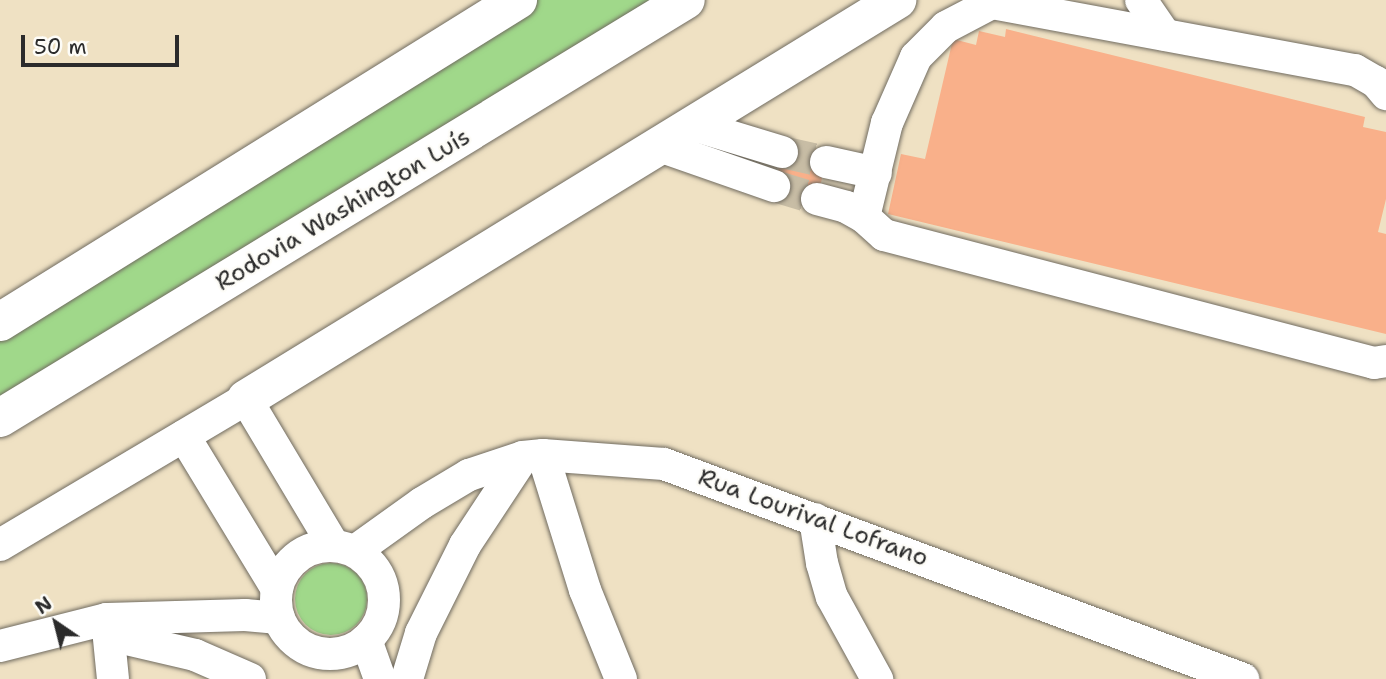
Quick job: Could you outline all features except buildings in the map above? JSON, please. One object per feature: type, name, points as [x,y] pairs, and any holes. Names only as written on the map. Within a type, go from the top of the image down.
[{"type":"highway","points":[[0,322],[518,0]]},
{"type":"highway","name":"Rodovia Washington Luís","points":[[0,418],[686,0]]},
{"type":"highway","points":[[246,399],[897,0]]},
{"type":"street","points":[[1142,0],[1165,35]]},
{"type":"street","points":[[864,217],[887,123],[916,57],[946,27],[992,3],[1010,3],[1355,70],[1376,82],[1386,94]]},
{"type":"street","points":[[693,125],[782,152]]},
{"type":"street","points":[[659,146],[774,186]]},
{"type":"street","points":[[826,162],[876,173]]},
{"type":"street","points":[[817,199],[846,207],[864,217],[884,235],[1374,363],[1386,361]]},
{"type":"street","points":[[0,545],[246,399],[352,553],[379,575],[384,592],[383,610],[377,627],[366,640],[324,666],[288,634],[277,603],[184,436]]},
{"type":"street","points":[[407,679],[421,633],[465,545],[533,456]]},
{"type":"street","points":[[533,456],[621,679]]},
{"type":"street","name":"Rua Lourival Lofrano","points":[[352,553],[422,503],[469,475],[533,456],[664,464],[1243,679]]},
{"type":"street","points":[[815,519],[822,563],[832,597],[877,679]]},
{"type":"street","points":[[277,603],[284,571],[297,557],[314,548],[352,553]]},
{"type":"street","points":[[0,646],[108,627],[245,615],[277,603]]},
{"type":"street","points":[[108,627],[113,679]]},
{"type":"street","points":[[108,627],[195,655],[250,679]]},
{"type":"street","points":[[366,640],[380,679]]},
{"type":"green space","points":[[538,0],[657,0],[0,403],[0,333]]},
{"type":"green space","points":[[331,563],[351,569],[361,579],[367,599],[361,619],[351,629],[331,635],[311,629],[301,619],[295,599],[301,579],[311,569]]},
{"type":"tunnel","points":[[782,152],[826,162]]},
{"type":"tunnel","points":[[774,186],[817,199]]}]
